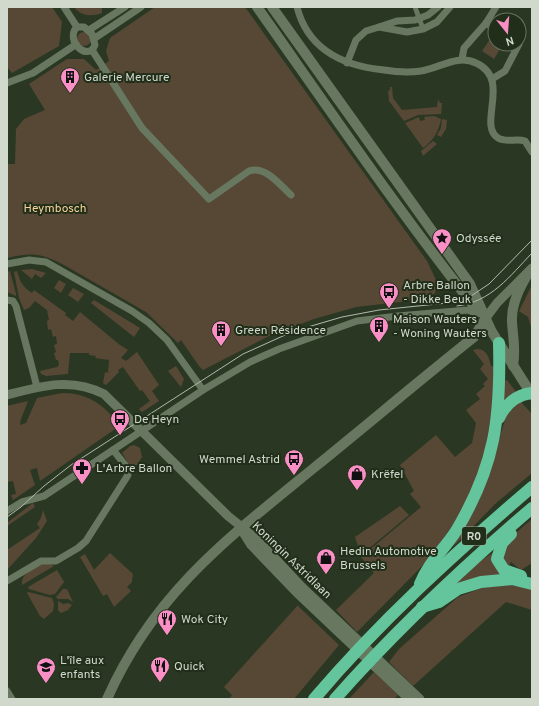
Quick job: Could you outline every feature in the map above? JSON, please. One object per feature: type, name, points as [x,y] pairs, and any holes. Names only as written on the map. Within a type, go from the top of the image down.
[{"type":"highway","points":[[418,588],[426,569],[444,549],[472,501],[486,470],[497,423],[500,386],[499,343]]},
{"type":"highway","points":[[497,423],[507,405],[519,396],[531,394]]},
{"type":"highway","name":"R0","points":[[314,699],[345,664],[418,588],[532,487]]},
{"type":"highway","name":"R0","points":[[335,699],[387,642],[421,608],[472,559],[532,508]]},
{"type":"highway","points":[[532,516],[502,543],[497,558],[504,570],[532,580]]},
{"type":"highway","points":[[421,608],[439,602],[458,589],[481,582],[512,580],[532,584]]},
{"type":"main road","points":[[257,7],[441,265],[485,319]]},
{"type":"main road","points":[[272,7],[470,284],[485,319],[531,394]]},
{"type":"main road","points":[[513,366],[516,350],[512,321],[513,308],[518,292],[530,270]]},
{"type":"main road","points":[[108,699],[131,653],[157,614],[188,576],[241,528],[474,337],[485,319]]},
{"type":"street","points":[[64,7],[77,27]]},
{"type":"street","points":[[90,30],[125,7]]},
{"type":"street","points":[[95,38],[141,7]]},
{"type":"street","points":[[297,7],[302,22],[310,35],[328,53],[347,63],[374,69],[413,72],[436,68],[454,60],[462,59],[479,64],[488,72],[492,79],[494,92],[491,127],[494,134],[502,140],[525,141],[532,152]]},
{"type":"street","points":[[415,7],[423,30]]},
{"type":"street","points":[[347,63],[358,36],[397,21],[419,19],[438,7]]},
{"type":"street","points":[[379,27],[407,32],[423,30],[437,22],[450,7]]},
{"type":"street","points":[[462,59],[464,48],[486,23],[496,7]]},
{"type":"street","points":[[84,26],[90,30],[95,38],[95,45],[89,52],[82,51],[75,45],[73,37],[77,27],[84,26]]},
{"type":"street","points":[[7,83],[33,73],[75,45]]},
{"type":"street","points":[[92,50],[142,128],[209,199],[249,171],[256,169],[263,170],[291,195]]},
{"type":"street","points":[[492,79],[505,71],[515,52]]},
{"type":"street","points":[[7,264],[29,260],[46,262],[132,311],[149,323],[167,340],[203,390]]},
{"type":"street","points":[[7,511],[22,502],[44,496],[203,390],[264,355],[299,341],[345,327],[356,321],[468,310],[475,312],[485,319],[497,303],[530,270]]},
{"type":"street","points":[[7,300],[13,301],[16,306],[37,387]]},
{"type":"street","name":"Koningin Astridlaan","points":[[7,395],[37,387],[64,383],[82,385],[98,391],[115,404],[241,528],[251,545],[296,592],[350,638]]},
{"type":"street","points":[[7,581],[41,561],[56,561],[78,548],[86,541],[128,475],[126,466],[113,450]]},
{"type":"street","points":[[350,638],[409,699]]},
{"type":"street","points":[[350,638],[420,699]]},
{"type":"street","points":[[7,691],[12,699]]},
{"type":"green space","points":[[7,7],[52,7],[62,22],[59,46],[12,73],[7,67]]},
{"type":"green space","points":[[74,7],[102,7],[102,13],[86,15]]},
{"type":"green space","name":"Heymbosch","points":[[155,7],[245,7],[427,261],[436,280],[437,285],[435,293],[426,299],[356,307],[314,319],[269,336],[203,370],[181,340],[178,343],[146,312],[64,265],[43,256],[30,254],[7,258],[7,164],[15,164],[16,129],[24,119],[45,110],[29,84],[67,59],[84,59],[96,70],[109,61],[106,51],[110,38]]},
{"type":"green space","points":[[84,32],[89,34],[91,39],[89,44],[84,46],[79,44],[77,39],[79,34]]},
{"type":"green space","points":[[487,44],[487,52],[498,52],[494,59],[482,51]]},
{"type":"green space","points":[[390,87],[392,87],[393,98],[402,110],[437,107],[438,99],[440,103],[442,103],[441,114],[418,115],[404,121],[389,101],[388,91],[390,90]]},
{"type":"green space","points":[[434,116],[441,119],[439,128],[433,139],[423,148],[405,123],[419,117],[420,121],[425,120],[424,117]]},
{"type":"green space","points":[[442,119],[447,120],[446,129],[441,137],[437,135],[441,128]]},
{"type":"green space","points":[[433,141],[437,144],[423,156],[421,151]]},
{"type":"green space","points":[[32,269],[46,273],[41,278],[35,274],[32,279],[21,270]]},
{"type":"green space","points":[[10,271],[16,296],[7,292],[7,272]]},
{"type":"green space","points":[[17,271],[22,284],[32,293],[34,290],[66,313],[65,315],[73,321],[80,312],[128,350],[121,358],[126,361],[137,352],[159,385],[152,391],[159,401],[142,412],[139,409],[150,401],[142,390],[140,391],[123,367],[118,370],[119,372],[106,385],[103,383],[105,372],[108,373],[109,360],[95,358],[96,356],[89,355],[89,353],[70,353],[68,374],[46,376],[41,374],[40,371],[57,367],[59,365],[54,353],[56,352],[54,345],[57,344],[56,336],[53,337],[51,329],[48,330],[47,321],[49,320],[47,310],[35,301],[29,308],[24,310],[19,298],[14,272]]},
{"type":"green space","points":[[59,280],[66,284],[61,293],[54,288]]},
{"type":"green space","points":[[532,285],[532,330],[528,317],[519,311]]},
{"type":"green space","points":[[73,288],[84,294],[78,302],[68,295]]},
{"type":"green space","points":[[94,300],[140,328],[134,337],[91,303]]},
{"type":"green space","points":[[477,349],[485,352],[491,366],[494,366],[496,385],[484,459],[468,501],[433,555],[357,632],[336,610],[374,573],[361,557],[421,507],[410,494],[414,491],[400,465],[436,435],[455,457],[472,443],[476,423],[466,410],[480,399],[476,394],[485,386],[483,384],[488,379],[480,369],[484,364],[473,350]]},
{"type":"green space","points":[[176,366],[184,379],[181,387],[168,371]]},
{"type":"green space","points":[[507,380],[516,392],[504,402],[504,381]]},
{"type":"green space","points":[[62,393],[76,394],[94,401],[115,418],[118,423],[118,427],[40,481],[37,468],[30,470],[35,485],[13,500],[11,495],[16,494],[13,481],[7,482],[7,406],[28,401],[20,425],[26,423],[37,398]]},
{"type":"green space","points":[[520,401],[532,414],[532,473],[495,504],[454,546],[491,467],[506,416]]},
{"type":"green space","points":[[134,445],[140,448],[142,457],[137,465],[134,466],[129,464],[122,453],[130,446]]},
{"type":"green space","points":[[33,503],[35,507],[7,526],[7,523]]},
{"type":"green space","points":[[400,506],[409,515],[361,555],[355,537]]},
{"type":"green space","points":[[43,510],[47,521],[36,538],[7,570],[7,550],[40,528],[37,524],[41,518]]},
{"type":"green space","points":[[532,519],[532,563],[521,570],[511,562],[507,569],[503,566],[502,549],[510,538]]},
{"type":"green space","points":[[494,552],[505,574],[455,584],[479,562]]},
{"type":"green space","points":[[110,553],[133,574],[132,582],[127,587],[131,591],[114,607],[107,594],[103,596],[80,557],[85,554],[94,570]]},
{"type":"green space","points":[[42,564],[50,564],[54,566],[22,585],[23,577],[31,570]]},
{"type":"green space","points":[[57,570],[64,582],[55,594],[50,595],[29,589],[28,587]]},
{"type":"green space","points":[[495,583],[532,588],[532,610],[506,602],[413,686],[389,662],[399,649],[458,597]]},
{"type":"green space","points":[[63,589],[67,589],[73,602],[68,599],[58,599],[56,597]]},
{"type":"green space","points":[[27,593],[52,598],[54,604],[53,611],[44,619],[40,616]]},
{"type":"green space","points":[[58,601],[63,604],[68,603],[72,605],[68,610],[61,613],[58,610]]},
{"type":"green space","points":[[299,604],[298,606],[339,645],[294,699],[229,699],[232,695],[224,687]]},
{"type":"green space","points":[[374,672],[398,695],[394,699],[349,699]]},
{"type":"tram line","points":[[7,517],[71,465],[243,354],[294,331],[342,317],[379,310],[447,303],[468,298],[489,284],[532,240]]},
{"type":"tram line","points":[[457,306],[469,304],[490,294],[508,279],[532,253]]},
{"type":"place","name":"Galerie Mercure","points":[[70,94]]},
{"type":"place","name":"Odyssée","points":[[442,255]]},
{"type":"place","name":"Arbre Ballon - Dikke Beuk","points":[[389,309]]},
{"type":"place","name":"Maison Wauters - Woning Wauters","points":[[379,343]]},
{"type":"place","name":"Green Résidence","points":[[221,347]]},
{"type":"place","name":"De Heyn","points":[[120,436]]},
{"type":"place","name":"Wemmel Astrid","points":[[294,476]]},
{"type":"place","name":"L'Arbre Ballon","points":[[82,485]]},
{"type":"place","name":"Krëfel","points":[[357,491]]},
{"type":"place","name":"Hedin Automotive Brussels","points":[[326,575]]},
{"type":"place","name":"Wok City","points":[[167,636]]},
{"type":"place","name":"Quick","points":[[160,683]]},
{"type":"place","name":"L'île aux enfants","points":[[46,684]]}]
